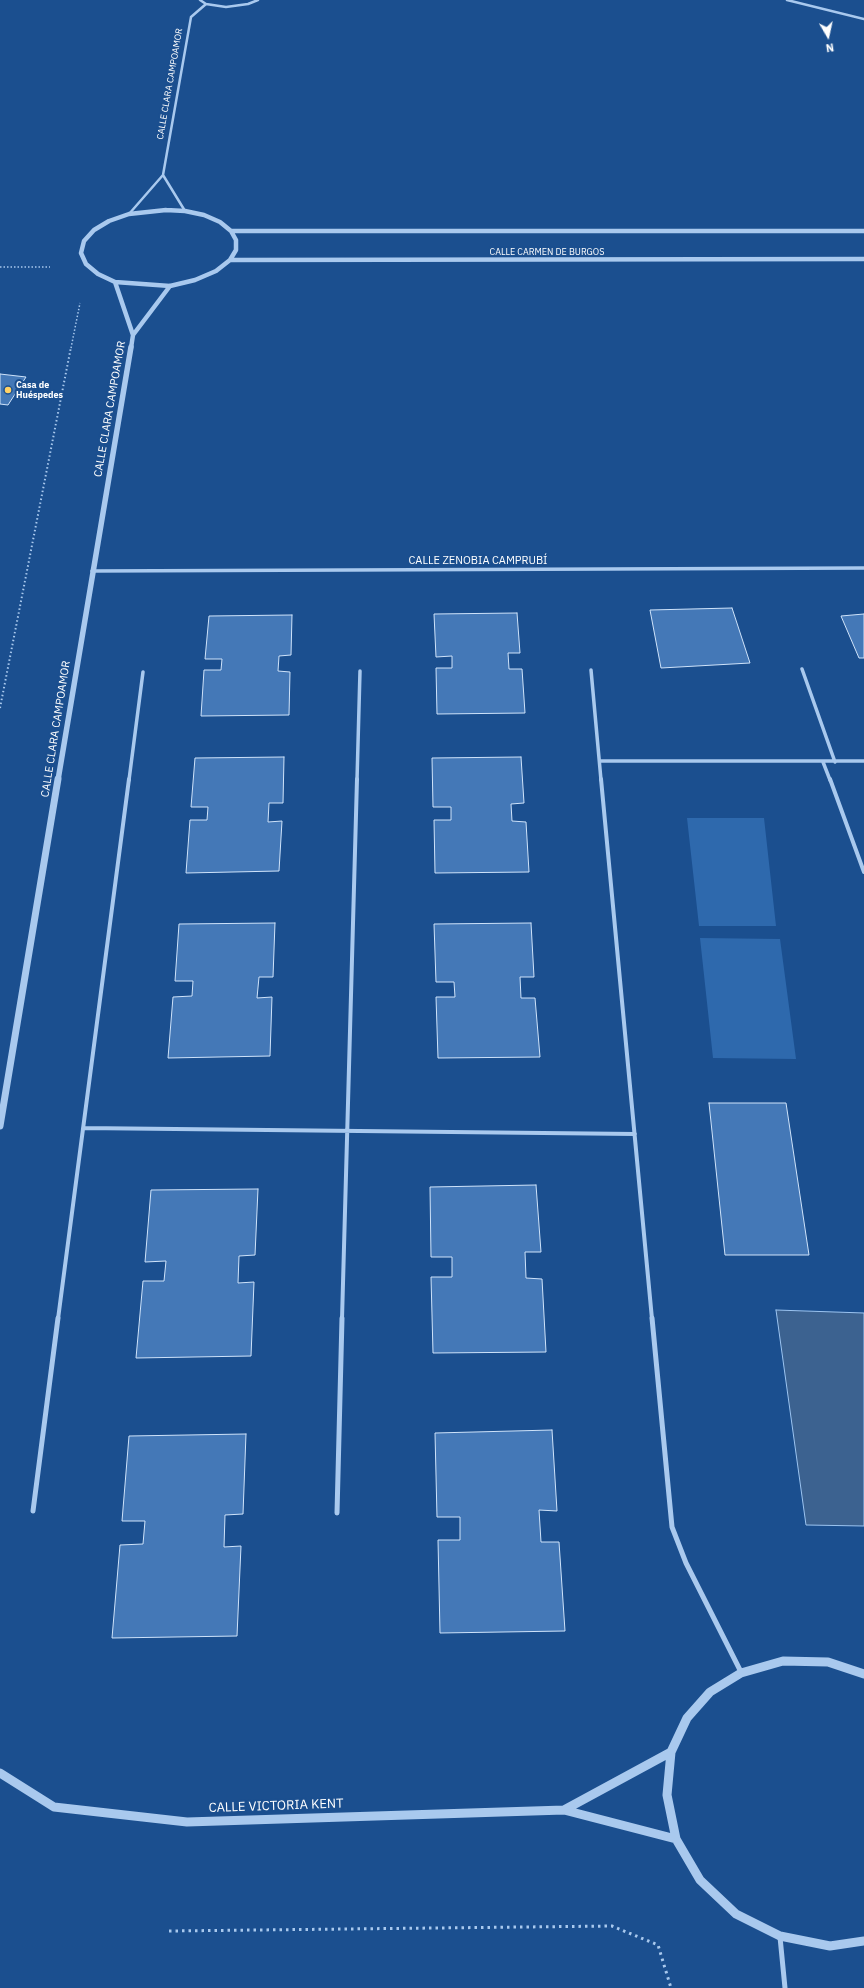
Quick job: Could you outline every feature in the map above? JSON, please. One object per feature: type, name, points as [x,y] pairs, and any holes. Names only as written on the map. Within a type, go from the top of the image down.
[{"type":"street","points":[[200,0],[206,4],[226,7],[237,6],[258,0]]},
{"type":"street","points":[[787,0],[864,19]]},
{"type":"street","name":"CALLE CLARA CAMPOAMOR","points":[[163,175],[191,17],[206,4]]},
{"type":"street","points":[[129,214],[163,175],[185,211]]},
{"type":"street","points":[[154,210],[185,211],[220,222],[231,231],[236,240],[236,250],[230,260],[216,271],[195,280],[170,286],[132,285],[116,282],[98,274],[86,264],[81,253],[84,241],[94,230],[109,221],[129,214],[154,210]]},
{"type":"street","name":"CALLE CARMEN DE BURGOS","points":[[231,231],[864,231]]},
{"type":"street","name":"CALLE CARMEN DE BURGOS","points":[[230,260],[864,259]]},
{"type":"street","name":"CALLE CLARA CAMPOAMOR","points":[[116,282],[133,335]]},
{"type":"street","name":"CALLE CLARA CAMPOAMOR","points":[[0,1126],[92,571],[133,335],[170,286]]},
{"type":"street","name":"CALLE ZENOBIA CAMPRUBÍ","points":[[92,571],[864,568]]},
{"type":"street","points":[[802,669],[835,762]]},
{"type":"street","points":[[592,670],[672,1527],[686,1563],[741,1673]]},
{"type":"street","points":[[337,1513],[360,671]]},
{"type":"street","points":[[33,1511],[143,672]]},
{"type":"street","points":[[600,761],[864,762]]},
{"type":"street","points":[[822,762],[864,872]]},
{"type":"street","points":[[83,1128],[635,1134]]},
{"type":"street","points":[[864,1674],[828,1662],[783,1661],[741,1673],[710,1692],[687,1718],[671,1752],[667,1795],[676,1839],[700,1880],[736,1914],[780,1936],[830,1946],[864,1941]]},
{"type":"street","name":"CALLE VICTORIA KENT","points":[[564,1810],[671,1752]]},
{"type":"street","name":"CALLE VICTORIA KENT","points":[[0,1773],[54,1807],[187,1822],[564,1810],[676,1839]]},
{"type":"street","points":[[780,1936],[785,1988]]},
{"type":"path","points":[[48,262],[53,273]]},
{"type":"path","points":[[0,267],[50,267]]},
{"type":"path","points":[[0,708],[80,300]]},
{"type":"path","points":[[169,1931],[612,1926],[658,1945],[671,1988]]},
{"type":"shaded area","points":[[687,818],[764,818],[776,926],[699,926]]},
{"type":"shaded area","points":[[700,938],[780,939],[796,1059],[713,1058]]},
{"type":"shaded area","points":[[776,1310],[864,1313],[864,1526],[806,1525]]},
{"type":"building","name":"Casa de Huéspedes","points":[[0,374],[26,377],[8,405],[0,404]]},
{"type":"building","points":[[732,608],[750,663],[661,668],[650,610]]},
{"type":"building","points":[[517,613],[520,653],[508,653],[509,669],[522,669],[525,713],[437,714],[436,668],[452,668],[452,656],[436,657],[434,614]]},
{"type":"building","points":[[864,614],[864,658],[859,658],[841,616]]},
{"type":"building","points":[[292,615],[291,655],[279,656],[278,671],[290,672],[289,715],[201,716],[204,670],[221,670],[222,659],[205,659],[209,616]]},
{"type":"building","points":[[284,757],[283,803],[269,803],[268,822],[282,821],[279,871],[186,873],[190,820],[207,820],[208,807],[191,807],[195,758]]},
{"type":"building","points":[[521,757],[524,803],[511,804],[512,821],[526,822],[529,872],[435,873],[434,820],[451,820],[451,807],[433,807],[432,758]]},
{"type":"building","points":[[275,923],[273,977],[259,977],[257,998],[272,997],[270,1056],[168,1058],[173,997],[192,996],[193,981],[175,981],[179,924]]},
{"type":"building","points":[[531,923],[534,977],[520,977],[521,998],[535,998],[540,1057],[438,1058],[436,997],[455,997],[454,982],[436,982],[434,924]]},
{"type":"building","points":[[709,1103],[786,1103],[809,1255],[725,1255]]},
{"type":"building","points":[[536,1185],[541,1252],[525,1252],[526,1278],[542,1279],[546,1352],[433,1353],[431,1277],[452,1277],[452,1257],[431,1257],[430,1187]]},
{"type":"building","points":[[258,1189],[255,1255],[239,1256],[238,1283],[254,1282],[251,1356],[136,1358],[143,1281],[164,1281],[166,1261],[145,1262],[151,1190]]},
{"type":"building","points":[[552,1430],[557,1511],[539,1510],[541,1542],[559,1542],[565,1631],[440,1633],[438,1540],[460,1540],[460,1517],[437,1517],[435,1433]]},
{"type":"building","points":[[246,1434],[243,1514],[225,1515],[224,1547],[241,1546],[237,1636],[112,1638],[120,1545],[143,1544],[145,1521],[122,1521],[129,1436]]},
{"type":"place","name":"Casa de Huéspedes","points":[[8,390]]}]
